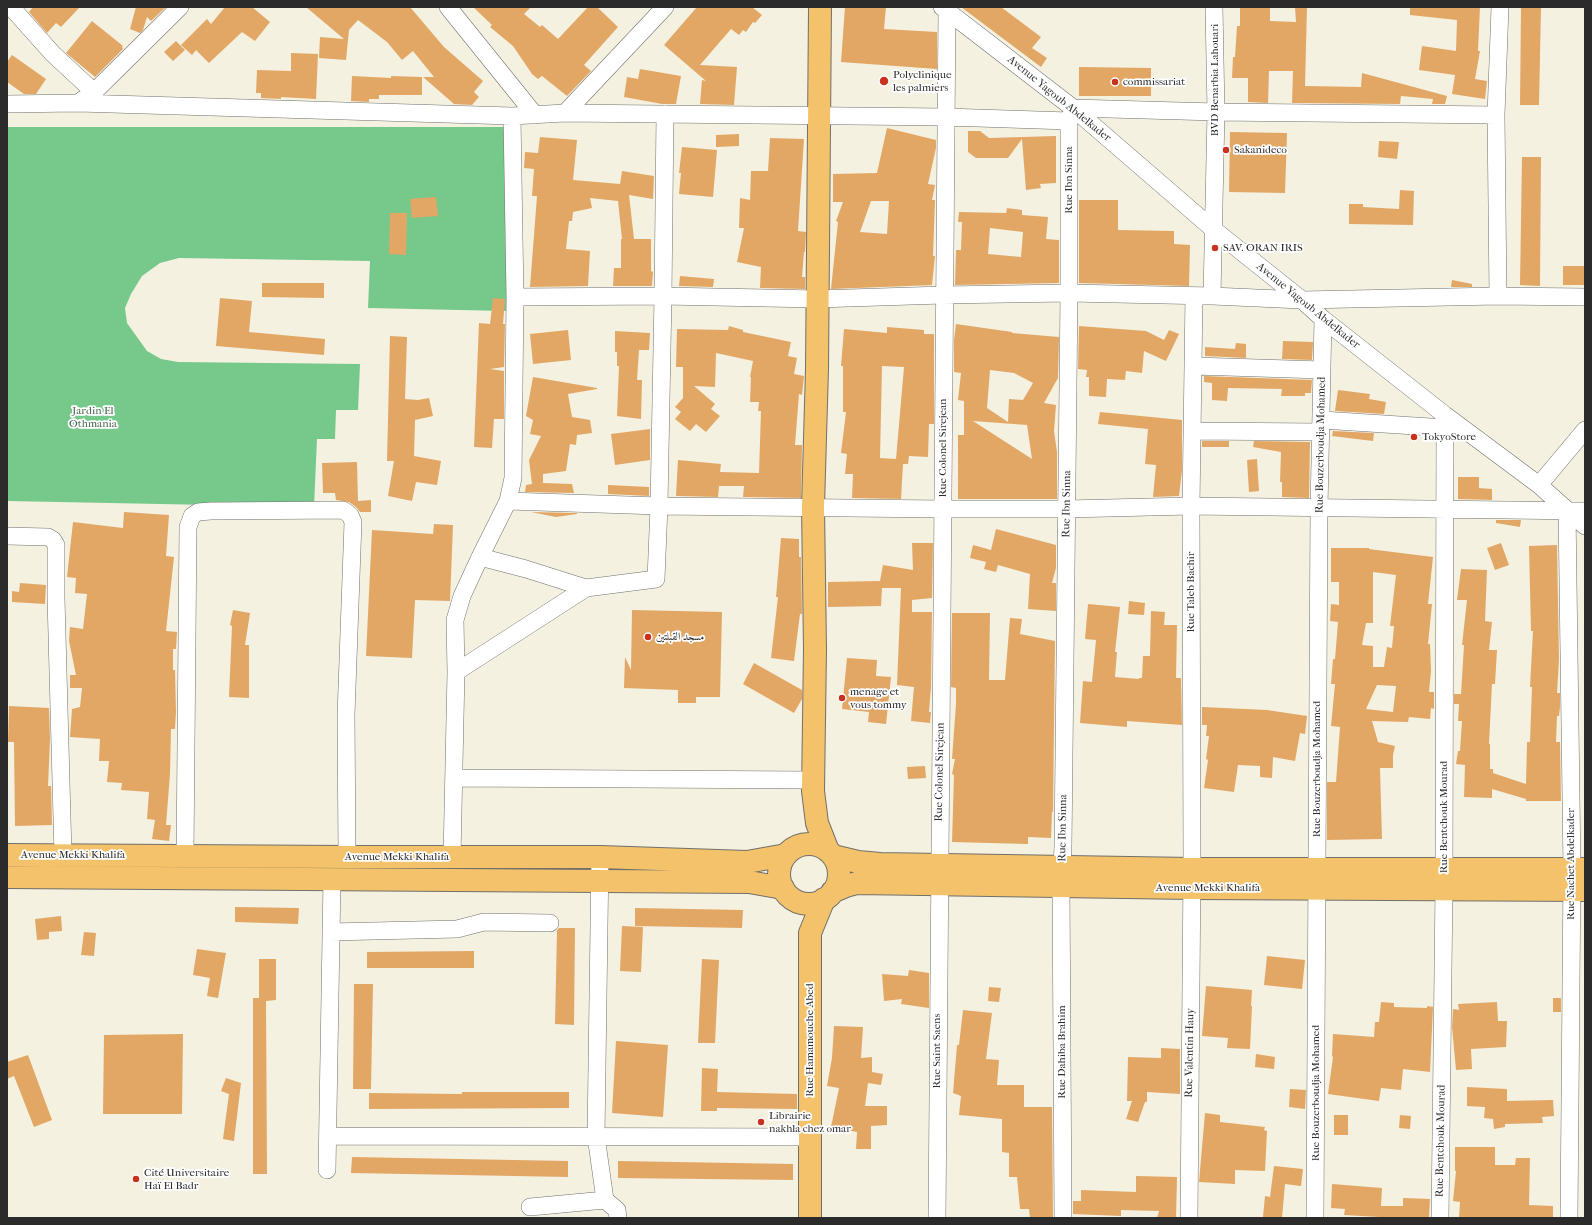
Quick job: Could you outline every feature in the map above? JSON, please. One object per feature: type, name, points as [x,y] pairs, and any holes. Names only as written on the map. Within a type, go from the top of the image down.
[{"type":"main road","points":[[810,933],[828,896],[839,878],[839,870],[817,823],[813,786],[813,507],[820,7]]},
{"type":"main road","points":[[810,933],[787,892],[780,874],[780,868],[804,824],[813,786]]},
{"type":"main road","points":[[789,852],[806,844],[822,847],[831,854]]},
{"type":"main road","name":"Avenue Mekki Khalifa","points":[[7,855],[600,857],[748,862],[789,852]]},
{"type":"main road","name":"Avenue Mekki Khalifa","points":[[831,854],[858,862],[880,864],[938,875]]},
{"type":"main road","name":"Avenue Mekki Khalifa","points":[[828,896],[846,886],[857,883],[938,875],[1578,880]]},
{"type":"main road","name":"Avenue Mekki Khalifa","points":[[7,877],[749,882],[787,892]]},
{"type":"main road","points":[[787,892],[798,901],[807,903],[816,903],[828,896]]},
{"type":"main road","name":"Rue Hamamouche Abed","points":[[810,933],[810,1218]]},
{"type":"street","points":[[11,7],[53,54],[94,92]]},
{"type":"street","points":[[78,103],[94,92],[180,7]]},
{"type":"street","points":[[448,7],[535,115]]},
{"type":"street","points":[[565,113],[664,7]]},
{"type":"street","name":"BVD Benarbia Lahouari","points":[[1212,296],[1216,112],[1214,7]]},
{"type":"street","points":[[1498,296],[1496,115],[1500,7]]},
{"type":"street","name":"Avenue Yagoub Abdelkader","points":[[944,9],[1071,115],[1302,300],[1446,422],[1539,485],[1585,526]]},
{"type":"street","name":"Rue Colonel Sirejean","points":[[938,875],[946,117],[944,9]]},
{"type":"street","points":[[7,104],[78,103],[512,116],[565,113],[946,117],[1216,112],[1496,115]]},
{"type":"street","points":[[480,557],[526,569],[586,588],[656,579],[659,506],[665,114]]},
{"type":"street","name":"Rue Ibn Sinna","points":[[1062,877],[1071,115]]},
{"type":"street","points":[[452,857],[456,672],[455,620],[462,596],[508,501],[513,478],[515,297],[512,116]]},
{"type":"street","points":[[515,297],[663,296],[816,299],[1069,293],[1212,296],[1302,300],[1498,296],[1585,297]]},
{"type":"street","name":"Rue Taleb Bachir","points":[[1192,878],[1191,506],[1194,296]]},
{"type":"street","name":"Rue Bouzerboudja Mohamed","points":[[1315,1218],[1319,508],[1322,426],[1323,319]]},
{"type":"street","points":[[1194,366],[1322,370]]},
{"type":"street","points":[[1192,431],[1446,422]]},
{"type":"street","name":"Rue Bentchouk Mourad","points":[[1440,1218],[1444,879],[1446,422]]},
{"type":"street","points":[[1539,485],[1585,430]]},
{"type":"street","points":[[508,501],[659,506],[943,509],[1066,509],[1191,506],[1585,511]]},
{"type":"street","points":[[185,856],[188,527],[192,516],[198,512],[211,511],[342,510],[350,515],[353,522],[346,715],[347,857]]},
{"type":"street","name":"Rue Nachet Abdelkader","points":[[1567,510],[1578,880],[1569,1218]]},
{"type":"street","points":[[7,536],[48,537],[53,540],[56,545],[63,855]]},
{"type":"street","points":[[456,672],[586,588]]},
{"type":"street","points":[[454,778],[813,786]]},
{"type":"street","points":[[600,857],[596,1136],[605,1200],[617,1210],[618,1218]]},
{"type":"street","name":"Rue Saint Saens","points":[[936,1218],[938,875]]},
{"type":"street","name":"Rue Dahiba Brahim","points":[[1062,877],[1063,1218]]},
{"type":"street","name":"Rue Valentin Hauy","points":[[1189,1218],[1192,878]]},
{"type":"street","points":[[327,1170],[332,879]]},
{"type":"street","points":[[331,932],[457,929],[484,922],[550,923]]},
{"type":"street","points":[[328,1136],[810,1137]]},
{"type":"street","points":[[530,1206],[605,1200]]},
{"type":"green space","name":"Jardin El Othmania","points":[[7,127],[509,127],[506,311],[368,308],[370,261],[179,258],[160,263],[142,276],[131,294],[125,308],[127,323],[147,351],[161,359],[178,362],[360,364],[358,410],[336,410],[335,439],[317,439],[314,507],[7,501]]},
{"type":"building","points":[[33,7],[80,7],[61,27],[56,23],[47,33],[29,12]]},
{"type":"building","points":[[136,7],[166,7],[151,21],[147,17],[143,30],[140,33],[130,29]]},
{"type":"building","points":[[225,7],[252,7],[270,22],[255,41],[242,32],[209,63],[196,50],[192,55],[181,45],[207,19],[211,24]]},
{"type":"building","points":[[306,7],[410,7],[444,47],[483,81],[474,92],[479,97],[472,105],[454,104],[423,77],[434,77],[413,51],[402,60],[387,42],[358,20],[349,30],[346,60],[319,58],[320,37],[344,39]]},
{"type":"building","points":[[473,7],[531,7],[524,14],[540,27],[542,25],[558,39],[588,7],[597,7],[618,27],[584,65],[591,71],[567,96],[542,76],[538,79],[532,74],[513,46],[490,27],[492,25]]},
{"type":"building","points":[[697,7],[752,7],[762,15],[755,23],[753,22],[746,32],[743,30],[739,35],[731,29],[700,65],[737,67],[734,105],[700,104],[702,80],[706,81],[664,45]]},
{"type":"building","points":[[845,7],[886,7],[884,29],[937,32],[937,69],[841,62]]},
{"type":"building","points":[[961,7],[1001,7],[1041,37],[1032,48],[1047,58],[1041,67]]},
{"type":"building","points":[[1240,7],[1270,7],[1270,21],[1296,22],[1295,7],[1307,7],[1305,86],[1361,87],[1362,73],[1447,96],[1445,104],[1432,104],[1433,99],[1401,96],[1400,104],[1292,103],[1293,71],[1269,71],[1268,103],[1248,102],[1248,78],[1232,78],[1237,26],[1240,26]]},
{"type":"building","points":[[1410,7],[1480,7],[1478,51],[1480,51],[1475,79],[1487,81],[1485,99],[1452,94],[1455,75],[1419,70],[1422,46],[1456,51],[1457,20],[1410,15]]},
{"type":"building","points":[[1521,7],[1541,7],[1539,105],[1520,105]]},
{"type":"building","points":[[92,21],[123,46],[123,49],[95,77],[66,53]]},
{"type":"building","points":[[176,41],[185,50],[173,61],[164,52]]},
{"type":"building","points":[[291,53],[318,54],[316,99],[281,97],[281,99],[261,98],[261,93],[256,93],[257,70],[291,71]]},
{"type":"building","points":[[12,55],[46,79],[36,94],[24,94],[7,82],[7,62]]},
{"type":"building","name":"commissariat","points":[[1079,67],[1151,68],[1151,96],[1079,96]]},
{"type":"building","points":[[640,69],[681,76],[676,104],[662,104],[624,97],[627,77],[638,79]]},
{"type":"building","points":[[352,76],[391,78],[391,76],[422,77],[422,95],[379,95],[379,99],[369,99],[369,102],[351,101]]},
{"type":"building","points":[[887,128],[936,140],[936,148],[928,184],[935,185],[932,200],[935,200],[933,256],[935,256],[933,285],[831,289],[838,222],[836,221],[843,202],[833,202],[833,174],[877,173]],"holes":[[[871,201],[889,201],[887,234],[860,232]]]},
{"type":"building","points":[[968,131],[980,131],[989,138],[1056,136],[1056,183],[1040,184],[1041,188],[1026,190],[1022,139],[1008,158],[976,158],[968,152]]},
{"type":"building","points":[[1230,132],[1287,133],[1285,193],[1229,192]]},
{"type":"building","points":[[739,134],[739,146],[716,147],[716,135]]},
{"type":"building","points":[[540,137],[577,140],[573,180],[620,184],[622,171],[654,176],[653,199],[629,195],[634,239],[651,239],[651,271],[653,272],[652,286],[613,286],[614,268],[621,268],[622,239],[618,201],[590,198],[592,208],[573,212],[572,221],[569,221],[566,249],[590,251],[588,286],[530,287],[537,196],[532,196],[534,169],[524,168],[525,152],[538,153]]},
{"type":"building","points":[[770,138],[804,139],[798,231],[806,232],[802,277],[805,277],[805,289],[760,288],[761,267],[737,262],[744,228],[739,228],[740,198],[750,200],[751,171],[768,171]]},
{"type":"building","points":[[1379,141],[1399,142],[1397,159],[1378,157]]},
{"type":"building","points":[[682,147],[717,150],[713,197],[679,194],[681,173],[679,173]]},
{"type":"building","points":[[1522,157],[1541,157],[1540,286],[1520,285]]},
{"type":"building","points":[[1400,190],[1414,191],[1413,225],[1349,224],[1349,204],[1363,204],[1363,207],[1399,209]]},
{"type":"building","points":[[436,197],[438,216],[412,218],[410,199]]},
{"type":"building","points":[[1079,200],[1118,200],[1118,230],[1174,231],[1174,244],[1190,245],[1189,286],[1079,283]]},
{"type":"building","points":[[1007,208],[1022,210],[1022,215],[1048,217],[1046,239],[1059,240],[1059,283],[955,285],[956,250],[961,250],[962,222],[958,222],[959,212],[1006,213]],"holes":[[[990,228],[1023,232],[1021,257],[988,254]]]},
{"type":"building","points":[[390,213],[407,213],[406,255],[389,254]]},
{"type":"building","points":[[1563,266],[1585,266],[1585,285],[1563,285]]},
{"type":"building","points":[[680,276],[714,279],[713,287],[679,286]]},
{"type":"building","points":[[1452,280],[1472,284],[1472,287],[1451,287]]},
{"type":"building","points":[[262,283],[324,283],[324,298],[262,297]]},
{"type":"building","points":[[220,298],[252,301],[249,332],[325,339],[324,355],[216,346]]},
{"type":"building","points":[[493,298],[505,299],[503,324],[505,324],[504,367],[490,369],[504,371],[504,419],[494,419],[492,448],[474,447],[479,323],[490,324]]},
{"type":"building","points":[[956,324],[1012,333],[1059,337],[1058,378],[1044,403],[1056,405],[1054,431],[1057,452],[1057,499],[958,499],[958,435],[964,435],[964,401],[958,400],[961,373],[954,372],[954,340]],"holes":[[[990,370],[1014,373],[1033,383],[1023,400],[1009,399],[1008,422],[987,408]],[[973,421],[1027,425],[1032,459]]]},
{"type":"building","points":[[729,326],[743,330],[743,332],[791,342],[788,356],[797,358],[794,374],[804,376],[802,395],[799,394],[795,445],[802,445],[801,498],[743,497],[744,486],[719,486],[718,497],[676,496],[678,460],[721,464],[720,472],[759,473],[761,411],[758,411],[759,402],[750,402],[750,377],[753,361],[716,353],[715,387],[694,386],[715,404],[711,409],[720,416],[706,432],[696,424],[690,431],[675,419],[681,412],[675,407],[683,398],[683,367],[676,367],[677,329],[728,330]]},
{"type":"building","points":[[1079,326],[1146,331],[1164,340],[1169,330],[1179,334],[1166,361],[1144,351],[1142,373],[1126,371],[1125,380],[1107,379],[1106,397],[1089,396],[1089,377],[1086,377],[1087,370],[1078,369]]},
{"type":"building","points":[[887,327],[924,330],[924,334],[934,334],[934,424],[929,424],[928,457],[909,456],[908,464],[903,464],[901,499],[852,498],[853,474],[845,474],[847,454],[841,453],[846,412],[843,412],[843,366],[841,366],[844,329],[887,333]],"holes":[[[882,366],[904,367],[896,459],[880,458]]]},
{"type":"building","points":[[568,330],[571,360],[533,364],[530,334]]},
{"type":"building","points":[[615,331],[650,333],[649,350],[639,350],[637,380],[642,380],[641,419],[617,416],[619,366],[617,366],[617,352],[615,352]]},
{"type":"building","points":[[390,336],[407,337],[405,399],[418,400],[429,398],[433,416],[415,420],[414,456],[441,461],[437,485],[416,482],[412,501],[388,496],[394,461],[387,461]]},
{"type":"building","points":[[1283,341],[1313,342],[1312,360],[1282,359]]},
{"type":"building","points":[[1236,343],[1246,344],[1246,358],[1205,356],[1205,347],[1235,349]]},
{"type":"building","points":[[1204,376],[1312,380],[1311,393],[1305,393],[1305,396],[1281,396],[1282,389],[1228,388],[1227,401],[1212,400],[1212,383],[1204,382]]},
{"type":"building","points":[[533,377],[597,388],[568,394],[572,417],[590,420],[592,433],[577,435],[576,445],[570,444],[566,471],[543,474],[543,483],[572,484],[574,493],[525,492],[526,485],[532,484],[529,460],[541,436],[530,434],[533,420],[526,416]]},
{"type":"building","points":[[1338,390],[1370,394],[1369,399],[1386,402],[1384,414],[1335,411]]},
{"type":"building","points":[[1100,412],[1182,420],[1182,470],[1179,496],[1153,497],[1156,465],[1145,464],[1148,429],[1098,424]]},
{"type":"building","points":[[650,429],[650,460],[615,465],[611,434]]},
{"type":"building","points":[[1333,431],[1374,433],[1373,441],[1332,436]]},
{"type":"building","points":[[1202,441],[1229,441],[1229,447],[1202,447]]},
{"type":"building","points":[[1254,441],[1310,442],[1309,498],[1282,497],[1282,482],[1280,482],[1281,452],[1253,447]]},
{"type":"building","points":[[1257,459],[1259,491],[1249,492],[1247,460]]},
{"type":"building","points":[[357,462],[358,501],[371,500],[371,512],[360,512],[349,502],[336,500],[335,493],[323,493],[322,463]]},
{"type":"building","points":[[1458,477],[1479,477],[1479,488],[1492,489],[1492,500],[1458,499]]},
{"type":"building","points":[[608,485],[649,487],[649,496],[608,494]]},
{"type":"building","points":[[124,512],[169,515],[166,556],[174,557],[166,631],[177,632],[176,649],[173,649],[176,712],[175,729],[171,729],[170,774],[166,825],[171,825],[169,841],[152,839],[155,820],[147,819],[149,792],[121,790],[122,783],[107,782],[109,761],[99,761],[100,739],[70,737],[72,709],[80,707],[82,688],[70,688],[70,675],[76,675],[69,641],[70,627],[83,629],[87,594],[75,593],[76,578],[67,577],[73,522],[123,528]]},
{"type":"building","points":[[531,512],[577,513],[577,514],[556,517]]},
{"type":"building","points":[[1496,520],[1521,520],[1520,527],[1496,523]]},
{"type":"building","points":[[434,524],[453,525],[450,601],[415,600],[412,658],[366,656],[372,530],[433,534]]},
{"type":"building","points":[[996,529],[1056,545],[1056,568],[1052,583],[1056,583],[1056,611],[1028,609],[1030,574],[998,565],[996,572],[984,569],[986,562],[970,558],[973,545],[991,550]]},
{"type":"building","points":[[781,538],[799,539],[799,557],[801,557],[802,614],[800,614],[794,661],[771,658],[778,597],[776,597]]},
{"type":"building","points":[[912,543],[933,543],[932,598],[912,600],[912,612],[932,612],[930,723],[911,721],[914,687],[897,685],[901,588],[882,588],[881,606],[828,607],[828,582],[880,581],[883,565],[913,570]]},
{"type":"building","points":[[1501,543],[1509,565],[1495,570],[1487,548]]},
{"type":"building","points":[[1557,545],[1559,660],[1557,693],[1560,693],[1560,707],[1559,716],[1557,716],[1556,742],[1560,742],[1561,801],[1526,801],[1526,799],[1492,789],[1492,798],[1464,797],[1465,765],[1456,764],[1458,751],[1460,751],[1462,721],[1458,721],[1459,704],[1454,704],[1454,694],[1461,694],[1464,645],[1462,645],[1467,600],[1457,600],[1461,569],[1487,570],[1485,621],[1492,622],[1489,650],[1497,650],[1495,684],[1492,684],[1489,744],[1490,769],[1493,769],[1493,773],[1526,784],[1527,742],[1530,742],[1532,687],[1530,687],[1533,631],[1531,631],[1529,546]]},
{"type":"building","points":[[1331,548],[1369,548],[1433,557],[1428,604],[1432,604],[1428,644],[1430,644],[1431,671],[1429,692],[1434,692],[1434,709],[1431,708],[1430,719],[1409,717],[1408,722],[1372,721],[1378,742],[1395,746],[1393,768],[1380,768],[1382,839],[1327,840],[1327,782],[1336,782],[1340,727],[1331,726],[1335,684],[1331,684],[1338,622],[1330,621],[1331,604],[1339,605],[1339,582],[1331,582]],"holes":[[[1373,572],[1396,575],[1390,626],[1394,626],[1392,648],[1387,647],[1384,667],[1373,667],[1373,646],[1362,645],[1366,623],[1373,623]],[[1377,685],[1396,686],[1393,712],[1366,709]]]},
{"type":"building","points":[[20,583],[46,585],[45,604],[12,602],[12,591],[19,592]]},
{"type":"building","points":[[1129,601],[1145,603],[1144,615],[1128,614]]},
{"type":"building","points":[[1088,604],[1120,607],[1115,652],[1117,652],[1115,677],[1142,678],[1143,656],[1150,656],[1151,611],[1165,612],[1164,625],[1177,625],[1176,678],[1181,678],[1182,725],[1127,721],[1127,727],[1080,723],[1083,681],[1092,682],[1096,640],[1085,639]]},
{"type":"building","points":[[233,610],[250,613],[245,645],[249,645],[249,698],[229,697],[232,626],[230,625]]},
{"type":"building","points":[[632,610],[722,612],[720,697],[696,697],[696,703],[678,703],[678,690],[624,688],[625,657],[631,670]]},
{"type":"building","points":[[952,613],[990,613],[989,680],[1005,680],[1010,618],[1022,619],[1020,634],[1055,641],[1053,812],[1051,838],[1028,837],[1028,844],[952,842],[954,775],[952,774],[955,759],[952,759],[956,688],[951,687]]},
{"type":"building","points":[[847,658],[877,660],[876,676],[891,677],[886,724],[868,722],[869,712],[842,709]]},
{"type":"building","points":[[754,663],[802,690],[802,699],[794,713],[743,684]]},
{"type":"building","points":[[9,706],[49,708],[50,740],[48,786],[51,786],[52,825],[15,826],[14,742],[8,742]]},
{"type":"building","points":[[1202,707],[1267,710],[1307,716],[1305,734],[1300,733],[1295,761],[1273,757],[1272,778],[1260,777],[1260,766],[1238,765],[1234,792],[1204,788],[1208,760],[1206,759],[1209,736],[1206,736],[1207,725],[1202,725]]},
{"type":"building","points":[[925,766],[926,778],[908,779],[907,767]]},
{"type":"building","points":[[235,907],[299,908],[298,924],[235,922]]},
{"type":"building","points":[[635,908],[743,910],[742,928],[635,926]]},
{"type":"building","points":[[61,916],[62,931],[49,932],[49,939],[37,940],[35,919]]},
{"type":"building","points":[[622,926],[643,927],[641,972],[620,971]]},
{"type":"building","points":[[559,928],[575,928],[574,1025],[555,1024],[557,930]]},
{"type":"building","points":[[84,932],[96,933],[94,956],[81,955]]},
{"type":"building","points":[[197,949],[226,953],[218,998],[207,996],[210,978],[193,975]]},
{"type":"building","points":[[474,951],[474,968],[367,968],[367,952]]},
{"type":"building","points":[[1267,956],[1305,960],[1302,989],[1264,985]]},
{"type":"building","points":[[259,959],[276,959],[276,1000],[266,1001],[267,1174],[253,1174],[253,998],[259,998]]},
{"type":"building","points":[[702,959],[719,960],[715,1043],[698,1043]]},
{"type":"building","points":[[909,970],[929,973],[929,1008],[901,1004],[902,999],[884,1001],[882,974],[908,976]]},
{"type":"building","points":[[354,984],[373,984],[371,1089],[353,1089]]},
{"type":"building","points":[[1206,986],[1252,990],[1250,1049],[1227,1048],[1228,1038],[1202,1036]]},
{"type":"building","points":[[989,987],[1001,988],[999,1002],[988,1001]]},
{"type":"building","points":[[1553,998],[1561,998],[1561,1012],[1553,1012]]},
{"type":"building","points":[[1381,1002],[1394,1003],[1394,1007],[1433,1007],[1430,1072],[1403,1069],[1401,1090],[1381,1088],[1379,1101],[1328,1094],[1333,1057],[1333,1034],[1374,1037],[1375,1022],[1379,1022]]},
{"type":"building","points":[[1497,1002],[1498,1021],[1507,1021],[1506,1047],[1471,1049],[1472,1069],[1456,1070],[1452,1027],[1453,1009],[1459,1010],[1458,1004]]},
{"type":"building","points":[[963,1010],[992,1013],[986,1059],[999,1060],[997,1085],[1024,1085],[1024,1107],[1052,1107],[1053,1217],[1030,1218],[1029,1209],[1020,1209],[1017,1177],[1009,1177],[1009,1153],[1002,1152],[1002,1119],[959,1115],[961,1096],[953,1093],[957,1045],[959,1045]]},
{"type":"building","points":[[834,1026],[863,1027],[861,1058],[872,1057],[872,1072],[883,1074],[881,1085],[868,1083],[865,1106],[887,1106],[887,1125],[871,1126],[871,1149],[856,1149],[857,1132],[831,1127],[839,1088],[827,1086],[832,1058]]},
{"type":"building","points":[[183,1034],[182,1114],[103,1114],[104,1035]]},
{"type":"building","points":[[616,1041],[668,1045],[663,1117],[612,1113]]},
{"type":"building","points":[[1161,1048],[1180,1049],[1180,1094],[1147,1092],[1147,1102],[1145,1102],[1138,1122],[1126,1119],[1132,1101],[1127,1101],[1128,1057],[1161,1058]]},
{"type":"building","points":[[1256,1054],[1275,1057],[1274,1069],[1255,1067]]},
{"type":"building","points":[[28,1055],[52,1120],[34,1127],[14,1076],[7,1079],[7,1062]]},
{"type":"building","points":[[702,1068],[718,1069],[717,1092],[797,1094],[797,1109],[717,1108],[717,1111],[701,1111]]},
{"type":"building","points":[[226,1078],[241,1083],[234,1141],[223,1139],[229,1094],[221,1091]]},
{"type":"building","points":[[1467,1087],[1507,1089],[1507,1101],[1553,1100],[1554,1116],[1542,1117],[1543,1123],[1505,1124],[1505,1127],[1494,1129],[1493,1119],[1484,1118],[1485,1107],[1467,1106]]},
{"type":"building","points":[[1290,1089],[1306,1090],[1305,1109],[1289,1107]]},
{"type":"building","points":[[462,1092],[569,1092],[569,1108],[369,1109],[369,1093],[462,1094]]},
{"type":"building","points":[[1205,1113],[1220,1115],[1220,1122],[1265,1127],[1264,1130],[1267,1131],[1265,1171],[1235,1170],[1235,1184],[1199,1182]]},
{"type":"building","points":[[1334,1115],[1348,1115],[1348,1135],[1334,1135]]},
{"type":"building","points":[[1400,1115],[1411,1116],[1410,1129],[1399,1128]]},
{"type":"building","points":[[1455,1147],[1495,1147],[1495,1165],[1515,1165],[1516,1158],[1530,1158],[1529,1205],[1553,1206],[1553,1218],[1459,1218],[1460,1202],[1453,1201],[1456,1171]]},
{"type":"building","points":[[352,1157],[568,1161],[568,1177],[351,1173]]},
{"type":"building","points":[[618,1161],[793,1164],[793,1180],[618,1178]]},
{"type":"building","points":[[1274,1166],[1303,1169],[1301,1186],[1285,1184],[1282,1218],[1263,1217],[1265,1196],[1270,1197]]},
{"type":"building","points":[[1136,1176],[1177,1177],[1176,1218],[1157,1218],[1159,1211],[1121,1210],[1121,1216],[1073,1214],[1073,1201],[1081,1201],[1081,1190],[1136,1192]]},
{"type":"building","points":[[1332,1184],[1382,1188],[1381,1206],[1403,1206],[1403,1198],[1430,1199],[1429,1218],[1344,1215],[1345,1209],[1331,1208]]},
{"type":"place","name":"Polyclinique les palmiers","points":[[884,81]]},
{"type":"place","name":"commissariat","points":[[1115,82]]},
{"type":"place","name":"Sakanideco","points":[[1226,150]]},
{"type":"place","name":"SAV. ORAN IRIS","points":[[1215,248]]},
{"type":"place","name":"TokyoStore","points":[[1414,437]]},
{"type":"place","name":"مسجد القبلتين","points":[[648,637]]},
{"type":"place","name":"menage et vous tommy","points":[[842,698]]},
{"type":"place","name":"Librairie nakhla chez omar","points":[[761,1122]]},
{"type":"place","name":"Cité Universitaire Haï El Badr","points":[[136,1179]]}]
